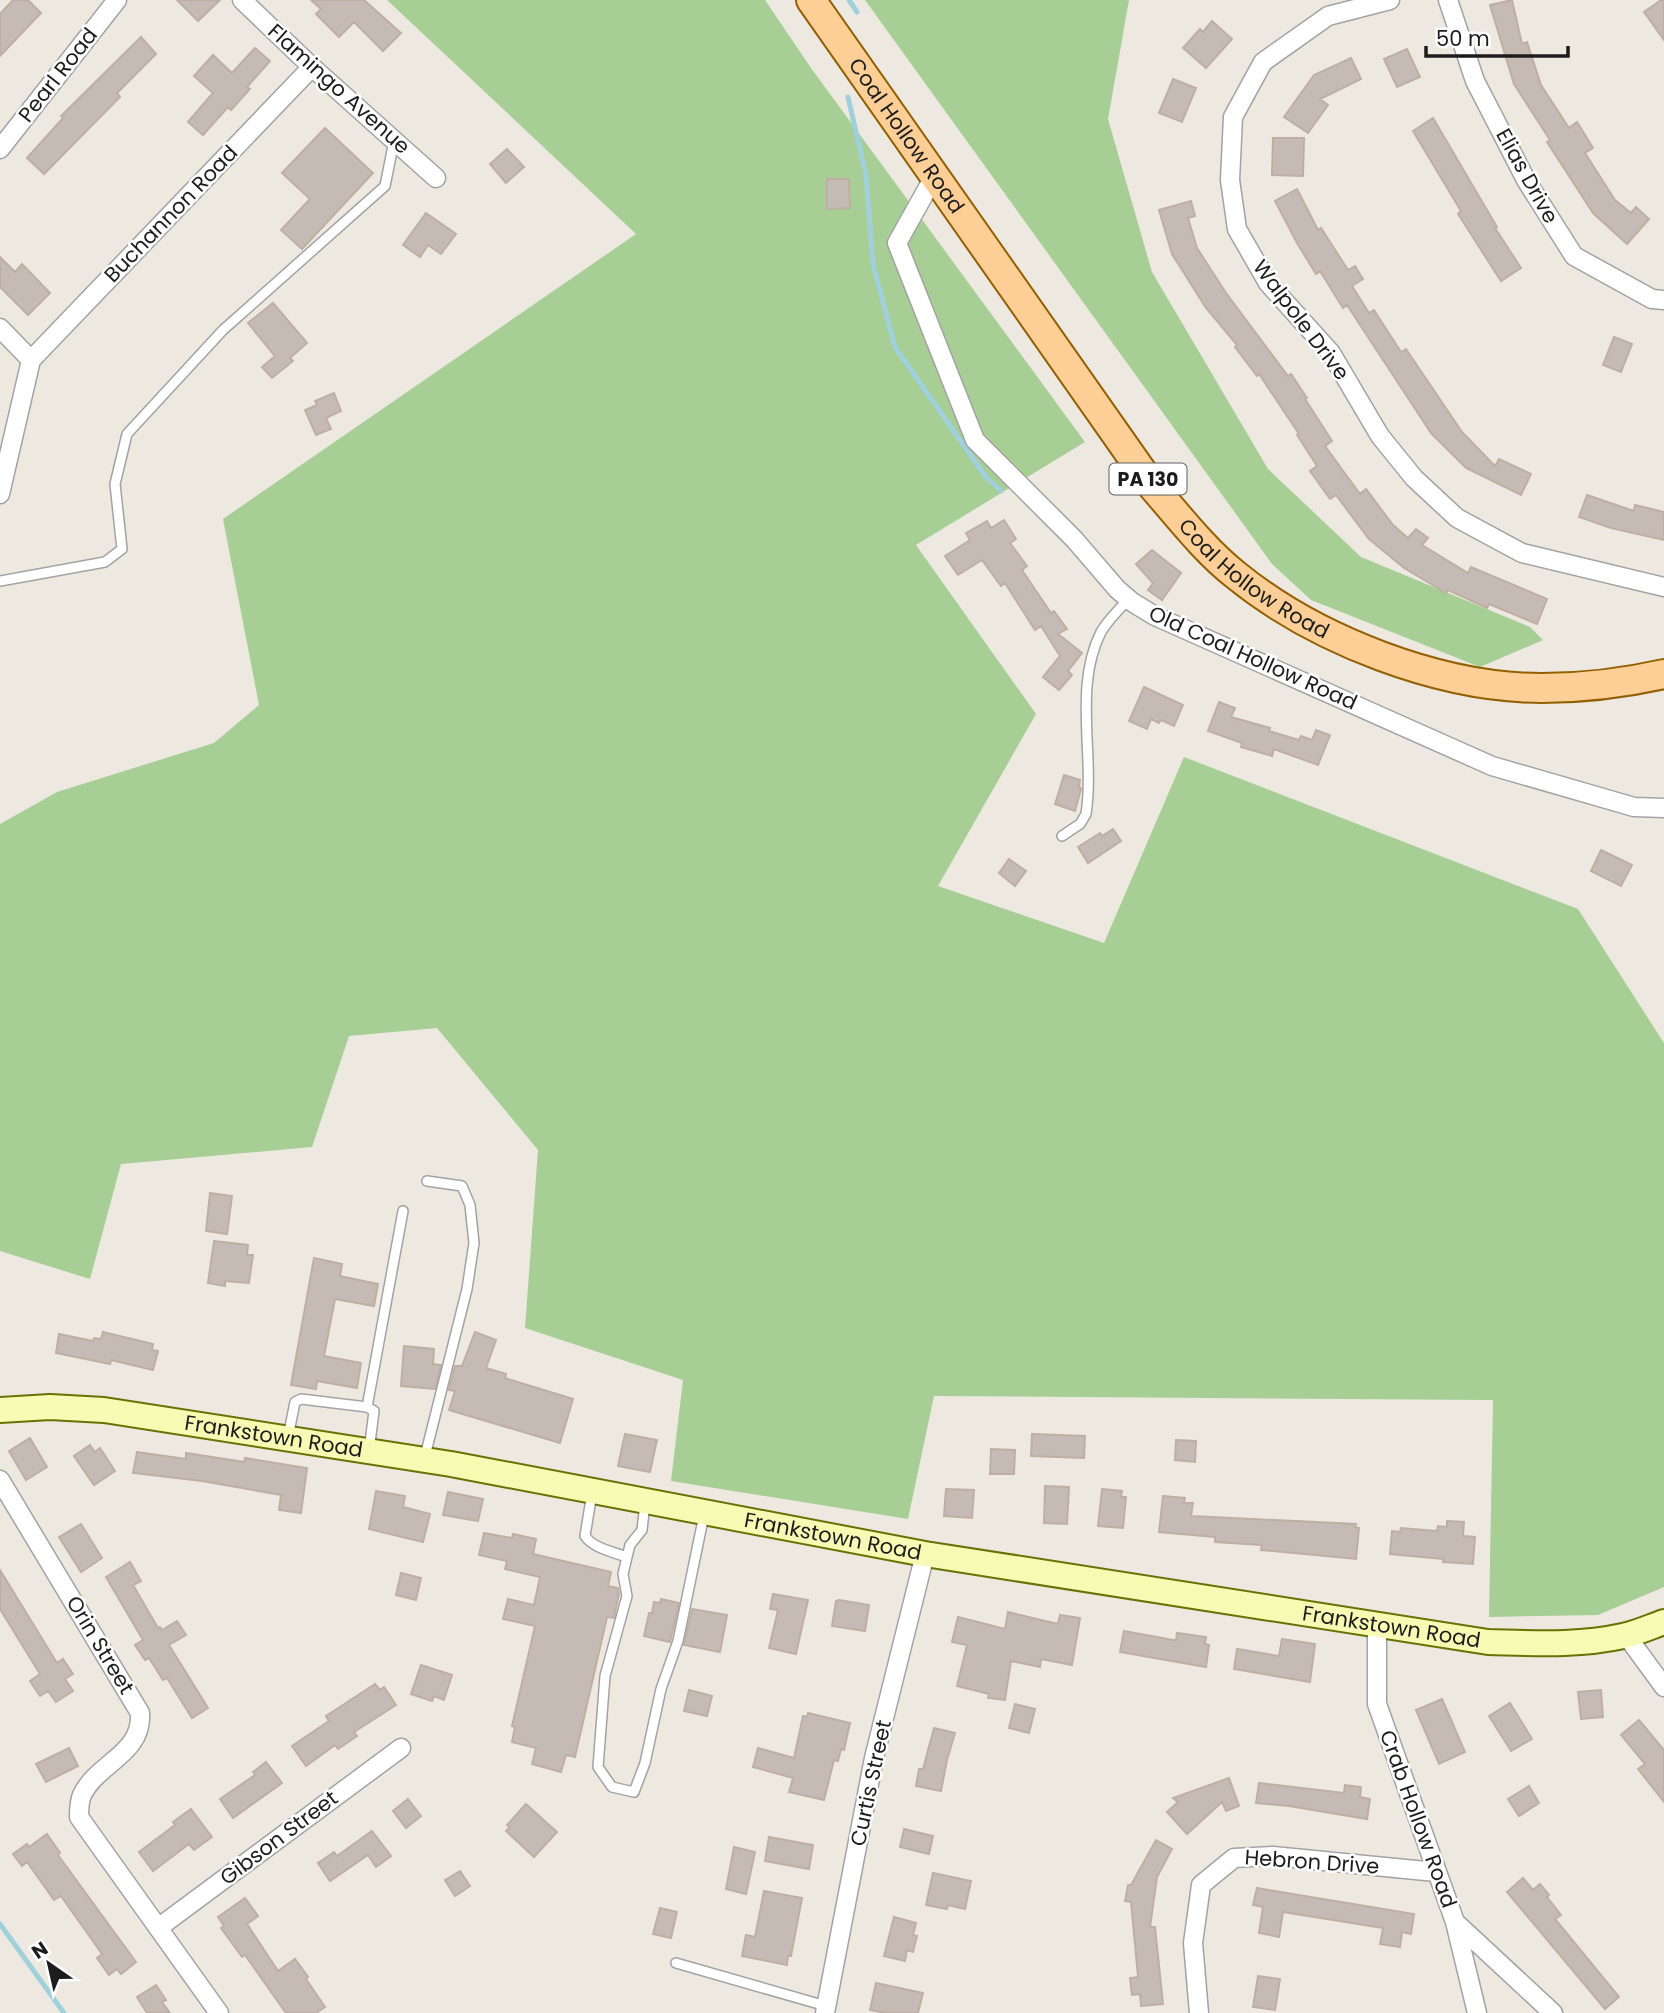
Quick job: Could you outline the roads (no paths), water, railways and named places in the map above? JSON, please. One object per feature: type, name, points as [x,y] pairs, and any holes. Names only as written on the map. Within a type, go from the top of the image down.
[{"type":"main road","name":"Coal Hollow Road","points":[[811,0],[1153,486],[1190,530],[1234,574],[1274,605],[1320,631],[1379,655],[1485,684],[1540,688],[1588,687],[1664,674]]},
{"type":"main road","name":"Frankstown Road","points":[[0,1410],[50,1407],[104,1410],[451,1464],[925,1554],[1488,1642],[1551,1644],[1600,1640],[1626,1635],[1664,1622]]},
{"type":"street","name":"Pearl Road","points":[[0,149],[117,0]]},
{"type":"street","name":"Flamingo Avenue","points":[[242,0],[436,178]]},
{"type":"street","name":"Walpole Drive","points":[[1390,0],[1328,16],[1263,62],[1233,117],[1230,180],[1237,229],[1268,283],[1331,353],[1380,436],[1414,478],[1457,518],[1522,553],[1664,587]]},
{"type":"street","name":"Elias Drive","points":[[1448,0],[1475,81],[1526,180],[1574,256],[1652,299],[1664,300]]},
{"type":"street","name":"Buchannon Road","points":[[31,360],[312,67]]},
{"type":"street","name":"Old Coal Hollow Road","points":[[935,175],[897,243],[975,440],[1074,539],[1129,599],[1154,615],[1492,766],[1634,807],[1664,808]]},
{"type":"street","points":[[0,328],[31,360],[0,494]]},
{"type":"street","name":"Orin Street","points":[[0,1480],[140,1713],[139,1729],[134,1740],[81,1796],[79,1817],[219,2013]]},
{"type":"street","name":"Curtis Street","points":[[825,2010],[874,1758],[925,1554]]},
{"type":"street","name":"Crab Hollow Road","points":[[1377,1623],[1377,1704],[1455,1922],[1477,2013]]},
{"type":"street","points":[[1626,1635],[1664,1688]]},
{"type":"street","name":"Gibson Street","points":[[158,1928],[401,1748]]},
{"type":"street","name":"Hebron Drive","points":[[1199,2013],[1193,1943],[1200,1885],[1234,1858],[1273,1856],[1436,1872]]},
{"type":"street","points":[[1455,1922],[1553,2013]]},
{"type":"lane","points":[[0,581],[105,562],[122,549],[115,484],[127,434],[223,330],[385,186],[394,140]]},
{"type":"lane","points":[[1062,836],[1080,824],[1086,814],[1087,696],[1097,645],[1106,625],[1129,599]]},
{"type":"lane","points":[[423,1461],[467,1289],[474,1243],[470,1205],[462,1186],[428,1181]]},
{"type":"lane","points":[[367,1407],[403,1211]]},
{"type":"lane","points":[[287,1439],[295,1402],[301,1399],[367,1407],[374,1411],[369,1452]]},
{"type":"lane","points":[[593,1491],[586,1539],[591,1544],[627,1557]]},
{"type":"lane","points":[[645,1502],[642,1530],[630,1545],[623,1574],[626,1595],[605,1676],[598,1767],[612,1787],[634,1792],[645,1763],[661,1689],[678,1641],[705,1513]]},
{"type":"lane","points":[[676,1963],[825,2010]]},
{"type":"waterway","points":[[849,0],[857,12]]},
{"type":"waterway","points":[[848,97],[866,175],[873,264],[895,347],[985,476],[1001,491]]},
{"type":"waterway","points":[[0,1924],[64,2013]]}]
